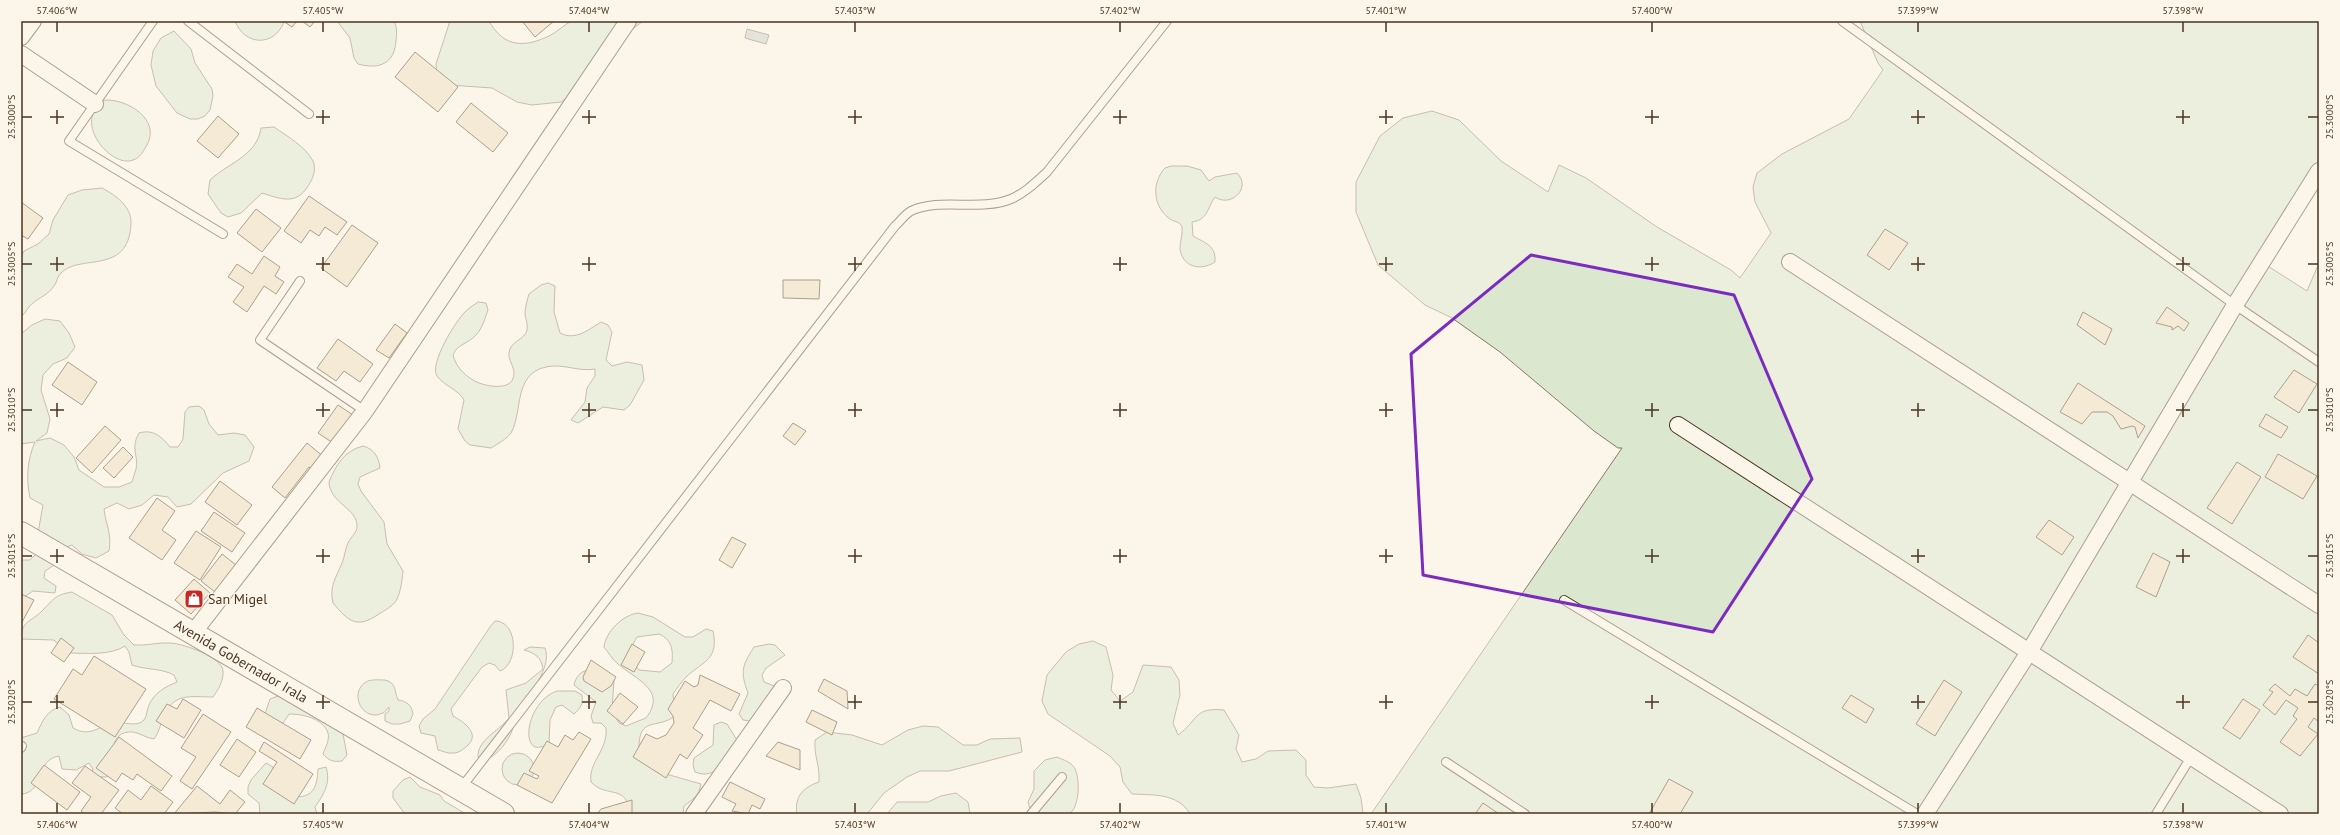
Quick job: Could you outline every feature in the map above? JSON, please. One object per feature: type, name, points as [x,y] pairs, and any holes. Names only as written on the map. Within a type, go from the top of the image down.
[{"type":"main road","name":"Avenida Gobernador Irala","points":[[21,533],[502,814]]},
{"type":"street","points":[[21,37],[33,21]]},
{"type":"street","points":[[193,633],[365,411],[628,21]]},
{"type":"street","points":[[21,54],[95,104]]},
{"type":"street","points":[[1925,814],[2030,652],[2235,305],[2319,171]]},
{"type":"street","points":[[1790,262],[2319,605]]},
{"type":"street","points":[[1678,425],[2280,814]]},
{"type":"street","points":[[694,814],[784,688]]},
{"type":"lane","points":[[153,21],[69,141],[223,234]]},
{"type":"lane","points":[[188,21],[309,114]]},
{"type":"lane","points":[[460,789],[895,226],[910,212],[930,206],[991,204],[1011,199],[1029,188],[1047,172],[1167,21]]},
{"type":"lane","points":[[1842,21],[2235,305],[2319,362]]},
{"type":"lane","points":[[300,281],[260,340],[365,411]]},
{"type":"lane","points":[[1564,600],[1917,814]]},
{"type":"lane","points":[[2156,814],[2191,756]]},
{"type":"lane","points":[[1446,762],[1525,814]]},
{"type":"lane","points":[[1031,814],[1062,777]]},
{"type":"highlighted area","points":[[1531,255],[1734,295],[1812,479],[1713,632],[1423,575],[1411,354]]},
{"type":"green space","points":[[577,20],[643,21],[621,38],[574,93],[561,102],[532,105],[517,102],[492,88],[449,85],[437,78],[436,64],[450,21],[489,21],[495,30],[508,41],[524,43],[532,42],[551,35],[572,21]]},
{"type":"green space","points":[[235,21],[284,22],[274,36],[260,40],[252,39],[245,35]]},
{"type":"green space","points":[[337,21],[394,21],[397,35],[393,54],[385,63],[379,65],[366,66],[358,64],[354,58],[350,38]]},
{"type":"green space","points":[[1860,21],[2319,21],[2319,174],[2263,263],[2307,291],[2319,263],[2319,814],[1371,814],[1622,448],[1618,448],[1594,431],[1500,352],[1452,318],[1425,305],[1378,265],[1356,212],[1356,182],[1380,136],[1403,118],[1432,111],[1459,120],[1501,161],[1548,192],[1559,165],[1586,178],[1657,227],[1731,270],[1740,278],[1771,233],[1755,202],[1753,187],[1757,173],[1782,154],[1849,119],[1883,70],[1878,63]]},
{"type":"green space","points":[[174,31],[191,49],[195,63],[212,89],[213,96],[210,110],[205,116],[198,119],[190,119],[177,113],[156,86],[151,65],[153,51],[161,38]]},
{"type":"green space","points":[[105,100],[123,103],[132,107],[140,112],[146,119],[150,136],[145,149],[140,156],[133,160],[124,161],[106,151],[98,141],[93,131],[92,120],[95,109]]},
{"type":"green space","points":[[274,127],[296,142],[310,156],[314,166],[314,174],[311,181],[306,189],[296,198],[277,198],[262,193],[241,213],[228,217],[221,213],[208,194],[210,180],[241,158],[254,146],[261,128]]},
{"type":"green space","points":[[1171,166],[1187,166],[1201,170],[1209,181],[1215,177],[1237,173],[1241,179],[1242,185],[1238,195],[1227,200],[1221,200],[1215,197],[1204,216],[1197,221],[1192,222],[1193,236],[1209,245],[1214,252],[1215,262],[1210,265],[1199,267],[1193,266],[1185,260],[1180,249],[1182,227],[1180,224],[1164,214],[1157,202],[1157,181],[1165,168]]},
{"type":"green space","points":[[102,188],[122,202],[131,218],[128,240],[122,251],[113,257],[70,267],[60,274],[52,289],[31,304],[21,317],[21,257],[24,251],[38,244],[49,234],[53,220],[68,195],[82,190]]},
{"type":"green space","points":[[548,283],[555,286],[554,312],[560,333],[571,336],[581,334],[601,322],[608,325],[612,332],[606,360],[612,366],[627,362],[642,365],[644,380],[630,405],[624,410],[603,407],[578,423],[571,420],[585,402],[587,388],[595,376],[595,369],[588,370],[558,366],[546,367],[536,371],[528,377],[524,385],[515,424],[511,433],[491,448],[470,445],[465,441],[458,429],[464,400],[458,393],[437,376],[437,362],[445,342],[456,323],[470,307],[478,302],[486,303],[488,310],[480,330],[473,338],[457,348],[453,355],[454,360],[466,375],[479,383],[501,386],[510,383],[513,379],[514,373],[509,358],[509,353],[512,346],[526,333],[527,324],[525,312],[529,294],[541,285]]},
{"type":"green space","points":[[45,319],[60,321],[69,333],[75,347],[67,358],[53,364],[43,375],[41,390],[50,419],[47,433],[36,441],[50,438],[64,445],[74,457],[79,470],[104,487],[119,487],[132,482],[137,464],[135,444],[139,433],[148,432],[156,434],[170,447],[178,447],[183,439],[185,412],[189,407],[199,406],[204,410],[209,424],[218,435],[234,433],[245,435],[254,447],[249,461],[223,473],[191,504],[177,507],[168,497],[154,495],[142,505],[129,509],[117,503],[104,509],[110,545],[109,551],[96,558],[82,554],[72,545],[58,550],[38,533],[43,505],[30,498],[28,470],[30,456],[35,442],[21,444],[21,334],[32,325]]},
{"type":"green space","points":[[363,446],[373,451],[380,468],[360,477],[358,484],[361,491],[384,522],[387,544],[403,571],[402,582],[396,601],[371,619],[359,622],[349,619],[333,603],[332,592],[334,582],[347,545],[357,527],[353,515],[334,496],[329,482],[338,464],[346,455],[356,448]]},
{"type":"green space","points":[[38,552],[59,562],[45,571],[44,578],[56,586],[55,593],[33,591],[21,599],[21,560],[30,560]]},
{"type":"green space","points":[[72,592],[112,615],[124,635],[134,645],[171,643],[202,652],[210,656],[221,666],[223,678],[213,697],[183,698],[172,704],[167,710],[154,739],[133,732],[125,733],[119,736],[115,740],[113,747],[113,774],[106,777],[91,776],[93,769],[89,763],[76,770],[62,769],[59,756],[46,763],[35,787],[23,794],[21,793],[21,738],[37,733],[48,714],[52,711],[60,707],[69,715],[73,728],[84,732],[89,732],[114,723],[138,724],[146,717],[149,705],[154,697],[164,688],[177,682],[174,675],[169,673],[132,665],[129,652],[125,646],[105,653],[67,653],[54,640],[21,639],[21,633],[27,622],[38,615],[54,598]]},
{"type":"green space","points":[[638,613],[653,617],[685,637],[693,637],[706,629],[713,631],[714,648],[712,654],[704,663],[687,676],[673,694],[675,716],[645,728],[640,739],[639,750],[659,772],[701,784],[697,794],[684,806],[683,814],[630,814],[625,798],[621,795],[603,790],[591,782],[592,768],[604,743],[606,728],[601,723],[593,723],[591,716],[596,702],[574,685],[578,676],[587,670],[614,680],[612,710],[619,723],[626,726],[646,718],[652,708],[653,700],[647,686],[616,662],[604,647],[608,635],[616,625],[621,620],[632,614]],"holes":[[[659,634],[667,639],[671,646],[672,663],[660,672],[639,670],[634,662],[632,654],[633,645],[637,637]]]},
{"type":"green space","points":[[495,621],[503,623],[512,635],[513,652],[510,660],[506,667],[500,671],[495,665],[489,663],[482,667],[451,709],[453,716],[466,725],[472,733],[471,742],[464,749],[457,752],[449,753],[438,750],[435,736],[421,733],[419,726],[423,719],[435,709]]},
{"type":"green space","points":[[1093,641],[1106,647],[1113,675],[1111,690],[1120,701],[1133,692],[1143,665],[1171,667],[1179,680],[1180,695],[1173,723],[1178,735],[1201,713],[1214,710],[1224,710],[1239,735],[1236,749],[1242,762],[1256,759],[1268,751],[1296,750],[1306,760],[1306,775],[1314,787],[1328,788],[1356,784],[1361,798],[1363,814],[1190,814],[1179,802],[1164,796],[1132,794],[1123,782],[1120,767],[1110,756],[1048,714],[1042,701],[1047,675],[1066,652],[1079,644]]},
{"type":"green space","points":[[769,644],[775,645],[785,655],[766,668],[762,675],[764,682],[777,687],[750,721],[743,720],[739,714],[748,693],[743,674],[745,664],[754,647]]},
{"type":"green space","points":[[530,647],[545,648],[547,656],[542,673],[517,715],[511,733],[505,743],[498,752],[484,761],[478,757],[481,746],[489,736],[509,718],[506,690],[526,683],[543,669],[541,661],[537,656],[524,650]]},
{"type":"green space","points":[[370,680],[385,680],[392,683],[398,700],[406,702],[410,706],[413,714],[410,721],[400,724],[392,724],[385,721],[385,714],[389,711],[389,707],[384,713],[376,715],[369,714],[360,705],[358,693],[366,682]]},
{"type":"green space","points":[[557,691],[575,691],[582,695],[581,706],[574,714],[562,705],[556,707],[550,720],[549,743],[539,747],[533,745],[529,739],[529,729],[532,718],[537,707],[546,698]]},
{"type":"green space","points":[[278,696],[285,697],[347,728],[343,734],[347,755],[342,761],[331,760],[323,754],[328,741],[328,733],[322,724],[317,720],[306,716],[289,714],[281,726],[263,720],[270,699]]},
{"type":"green space","points":[[721,722],[727,724],[738,742],[725,761],[715,771],[703,774],[695,772],[693,765],[694,758],[713,745],[714,725]]},
{"type":"green space","points":[[923,726],[938,727],[963,745],[977,745],[990,739],[1020,738],[1022,752],[949,771],[920,771],[907,777],[884,793],[867,814],[797,814],[797,802],[801,793],[819,782],[815,740],[827,732],[852,735],[882,745],[908,730]]},
{"type":"green space","points":[[515,753],[521,753],[531,760],[534,769],[533,775],[527,782],[521,785],[515,785],[505,778],[502,772],[502,766],[509,756]]},
{"type":"green space","points":[[1057,757],[1070,763],[1074,767],[1077,774],[1078,793],[1075,805],[1069,814],[1035,814],[1030,809],[1028,802],[1034,789],[1034,771],[1045,760]]},
{"type":"green space","points":[[266,763],[273,767],[274,782],[295,797],[301,797],[310,793],[317,781],[318,769],[326,767],[328,778],[324,793],[315,807],[317,814],[260,814],[259,803],[248,794],[248,787],[251,780]]},
{"type":"green space","points":[[410,777],[420,787],[440,795],[444,801],[466,814],[405,814],[393,798],[393,791],[403,780]]},
{"type":"green space","points":[[956,793],[968,802],[970,814],[887,814],[897,802],[928,802],[941,796]]},
{"type":"shaded area","points":[[747,29],[769,35],[766,44],[745,38]]},
{"type":"building","points":[[283,21],[297,21],[292,27]]},
{"type":"building","points":[[302,21],[315,21],[310,27]]},
{"type":"building","points":[[522,21],[554,21],[535,37]]},
{"type":"building","points":[[415,52],[458,87],[438,112],[395,77]]},
{"type":"building","points":[[471,103],[508,133],[493,152],[456,122]]},
{"type":"building","points":[[218,116],[239,134],[218,158],[197,141]]},
{"type":"building","points":[[309,196],[347,222],[337,235],[325,227],[319,236],[310,230],[301,243],[284,231]]},
{"type":"building","points":[[21,202],[43,218],[28,239],[21,235]]},
{"type":"building","points":[[256,209],[281,228],[262,252],[237,233]]},
{"type":"building","points":[[352,225],[378,243],[347,287],[321,268]]},
{"type":"building","points":[[1885,229],[1908,243],[1889,270],[1867,255]]},
{"type":"building","points":[[264,256],[280,267],[275,276],[284,282],[276,294],[264,286],[247,312],[233,302],[244,287],[228,277],[237,264],[252,274]]},
{"type":"building","points":[[783,280],[820,280],[819,299],[783,298]]},
{"type":"building","points":[[2167,307],[2189,323],[2184,331],[2178,326],[2172,330],[2172,327],[2156,323]]},
{"type":"building","points":[[2083,312],[2112,329],[2105,345],[2077,325]]},
{"type":"building","points":[[395,324],[407,333],[389,358],[376,350]]},
{"type":"building","points":[[338,339],[373,364],[360,382],[344,371],[336,381],[317,368]]},
{"type":"building","points":[[68,362],[97,382],[82,405],[52,385]]},
{"type":"building","points":[[2294,370],[2317,384],[2299,413],[2274,397]]},
{"type":"building","points":[[2078,383],[2145,426],[2138,438],[2135,427],[2132,426],[2121,429],[2113,416],[2107,412],[2092,412],[2082,424],[2060,412]]},
{"type":"building","points":[[338,405],[353,415],[333,443],[318,433]]},
{"type":"building","points":[[2266,414],[2288,427],[2281,438],[2259,426]]},
{"type":"building","points":[[793,423],[806,431],[795,445],[783,436]]},
{"type":"building","points":[[105,426],[121,440],[92,473],[76,458]]},
{"type":"building","points":[[307,443],[325,458],[314,471],[309,467],[285,498],[272,487]]},
{"type":"building","points":[[123,447],[133,457],[114,478],[103,468]]},
{"type":"building","points":[[2278,454],[2317,476],[2303,499],[2265,477]]},
{"type":"building","points":[[2237,462],[2261,477],[2232,524],[2207,508]]},
{"type":"building","points":[[220,481],[252,505],[237,525],[205,502]]},
{"type":"building","points":[[157,498],[175,511],[162,530],[176,540],[162,560],[129,538]]},
{"type":"building","points":[[214,512],[245,533],[232,552],[201,531]]},
{"type":"building","points":[[2049,520],[2074,537],[2062,555],[2036,537]]},
{"type":"building","points":[[196,531],[221,547],[200,580],[174,563]]},
{"type":"building","points":[[732,537],[746,544],[732,568],[719,560]]},
{"type":"building","points":[[2153,553],[2170,562],[2156,597],[2136,587]]},
{"type":"building","points":[[222,554],[236,565],[215,592],[201,581]]},
{"type":"building","points":[[194,579],[210,593],[191,614],[175,600]]},
{"type":"building","points":[[21,594],[34,600],[21,624]]},
{"type":"building","points":[[2308,635],[2319,643],[2319,674],[2293,657]]},
{"type":"building","points":[[61,638],[74,648],[64,662],[51,653]]},
{"type":"building","points":[[632,644],[645,652],[634,672],[621,665]]},
{"type":"building","points":[[94,656],[146,689],[115,737],[54,699],[73,669],[82,675]]},
{"type":"building","points":[[591,660],[616,677],[611,686],[602,692],[584,681],[583,677]]},
{"type":"building","points":[[700,675],[740,694],[731,711],[710,700],[693,728],[703,735],[687,759],[680,754],[666,778],[633,757],[646,734],[657,739],[666,735],[674,723],[673,716],[668,709],[685,681],[694,687],[698,685]]},
{"type":"building","points":[[824,679],[847,691],[848,709],[818,691]]},
{"type":"building","points":[[1944,680],[1962,692],[1935,736],[1916,724]]},
{"type":"building","points":[[2275,684],[2290,696],[2295,689],[2307,696],[2315,684],[2319,686],[2319,722],[2314,718],[2308,727],[2318,734],[2300,756],[2280,742],[2297,719],[2293,716],[2298,708],[2286,700],[2275,715],[2263,705],[2273,692],[2269,690]]},
{"type":"building","points":[[620,693],[638,707],[623,724],[607,711]]},
{"type":"building","points":[[1851,695],[1874,709],[1866,723],[1842,708]]},
{"type":"building","points":[[183,699],[201,710],[184,738],[156,721],[167,704],[177,709]]},
{"type":"building","points":[[2243,699],[2260,710],[2240,739],[2223,728]]},
{"type":"building","points":[[257,708],[311,740],[300,759],[246,727]]},
{"type":"building","points":[[812,710],[837,722],[832,735],[806,722]]},
{"type":"building","points":[[203,714],[231,732],[192,789],[180,781],[196,757],[181,748]]},
{"type":"building","points":[[579,732],[591,739],[552,803],[517,785],[524,773],[537,779],[539,776],[529,771],[547,741],[558,747],[565,735],[573,740]]},
{"type":"building","points":[[119,737],[172,776],[161,791],[137,774],[133,780],[122,773],[116,782],[96,768]]},
{"type":"building","points":[[237,739],[256,752],[239,777],[220,765]]},
{"type":"building","points":[[264,742],[313,774],[294,804],[263,784],[277,762],[259,751]]},
{"type":"building","points":[[778,742],[800,750],[800,770],[766,756]]},
{"type":"building","points":[[44,765],[80,792],[67,810],[31,783]]},
{"type":"building","points":[[85,766],[119,790],[101,814],[85,814],[81,811],[91,797],[72,783]]},
{"type":"building","points":[[1669,779],[1693,792],[1680,814],[1649,814]]},
{"type":"building","points":[[730,782],[765,799],[760,809],[752,805],[748,814],[732,811],[736,804],[722,797]]},
{"type":"building","points":[[151,786],[173,802],[164,814],[123,814],[115,808],[128,790],[141,800]]},
{"type":"building","points":[[197,786],[220,804],[230,790],[245,802],[235,814],[215,812],[174,814]]},
{"type":"building","points":[[632,800],[632,814],[597,814],[601,809]]},
{"type":"building","points":[[1483,803],[1499,814],[1475,814]]},
{"type":"place","name":"San Migel","points":[[194,599]]}]
